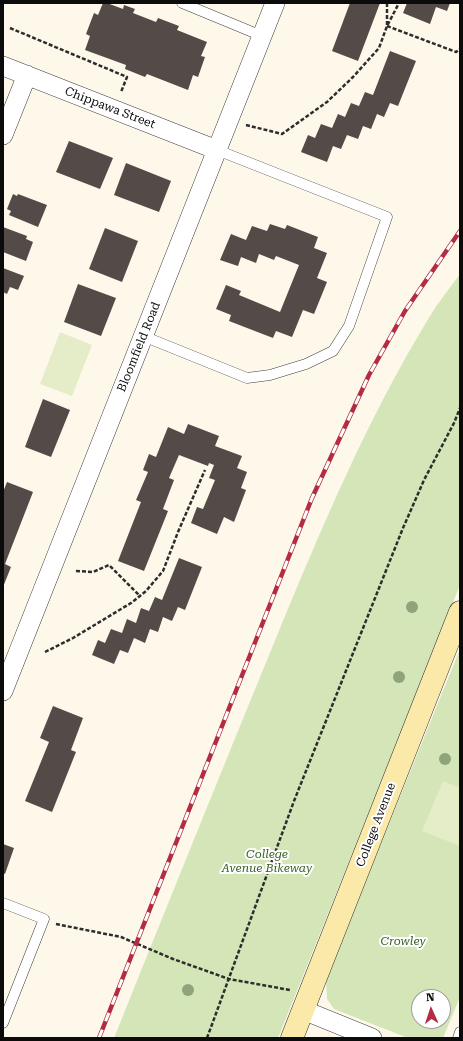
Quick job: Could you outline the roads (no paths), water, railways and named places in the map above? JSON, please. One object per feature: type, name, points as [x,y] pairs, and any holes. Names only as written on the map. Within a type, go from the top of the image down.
[{"type":"street","name":"Bloomfield Road","points":[[3,691],[275,3]]},
{"type":"street","name":"Chippawa Street","points":[[3,66],[217,150]]},
{"type":"street","points":[[3,135],[27,75]]},
{"type":"street","name":"College Avenue","points":[[292,1038],[299,1001],[460,612]]},
{"type":"street","points":[[299,1001],[372,1038]]},
{"type":"lane","points":[[182,3],[262,36]]},
{"type":"lane","points":[[143,336],[247,378],[270,375],[306,364],[333,351],[349,326],[386,217],[217,150]]},
{"type":"lane","points":[[3,903],[44,919],[3,1023]]},
{"type":"lane","points":[[458,1038],[460,1032]]},
{"type":"railway","points":[[99,1038],[312,498],[369,375],[405,311],[460,231]]},
{"type":"park label","name":"College Avenue Bikeway","points":[[267,861]]},
{"type":"park label","name":"Crowley","points":[[403,941]]}]
